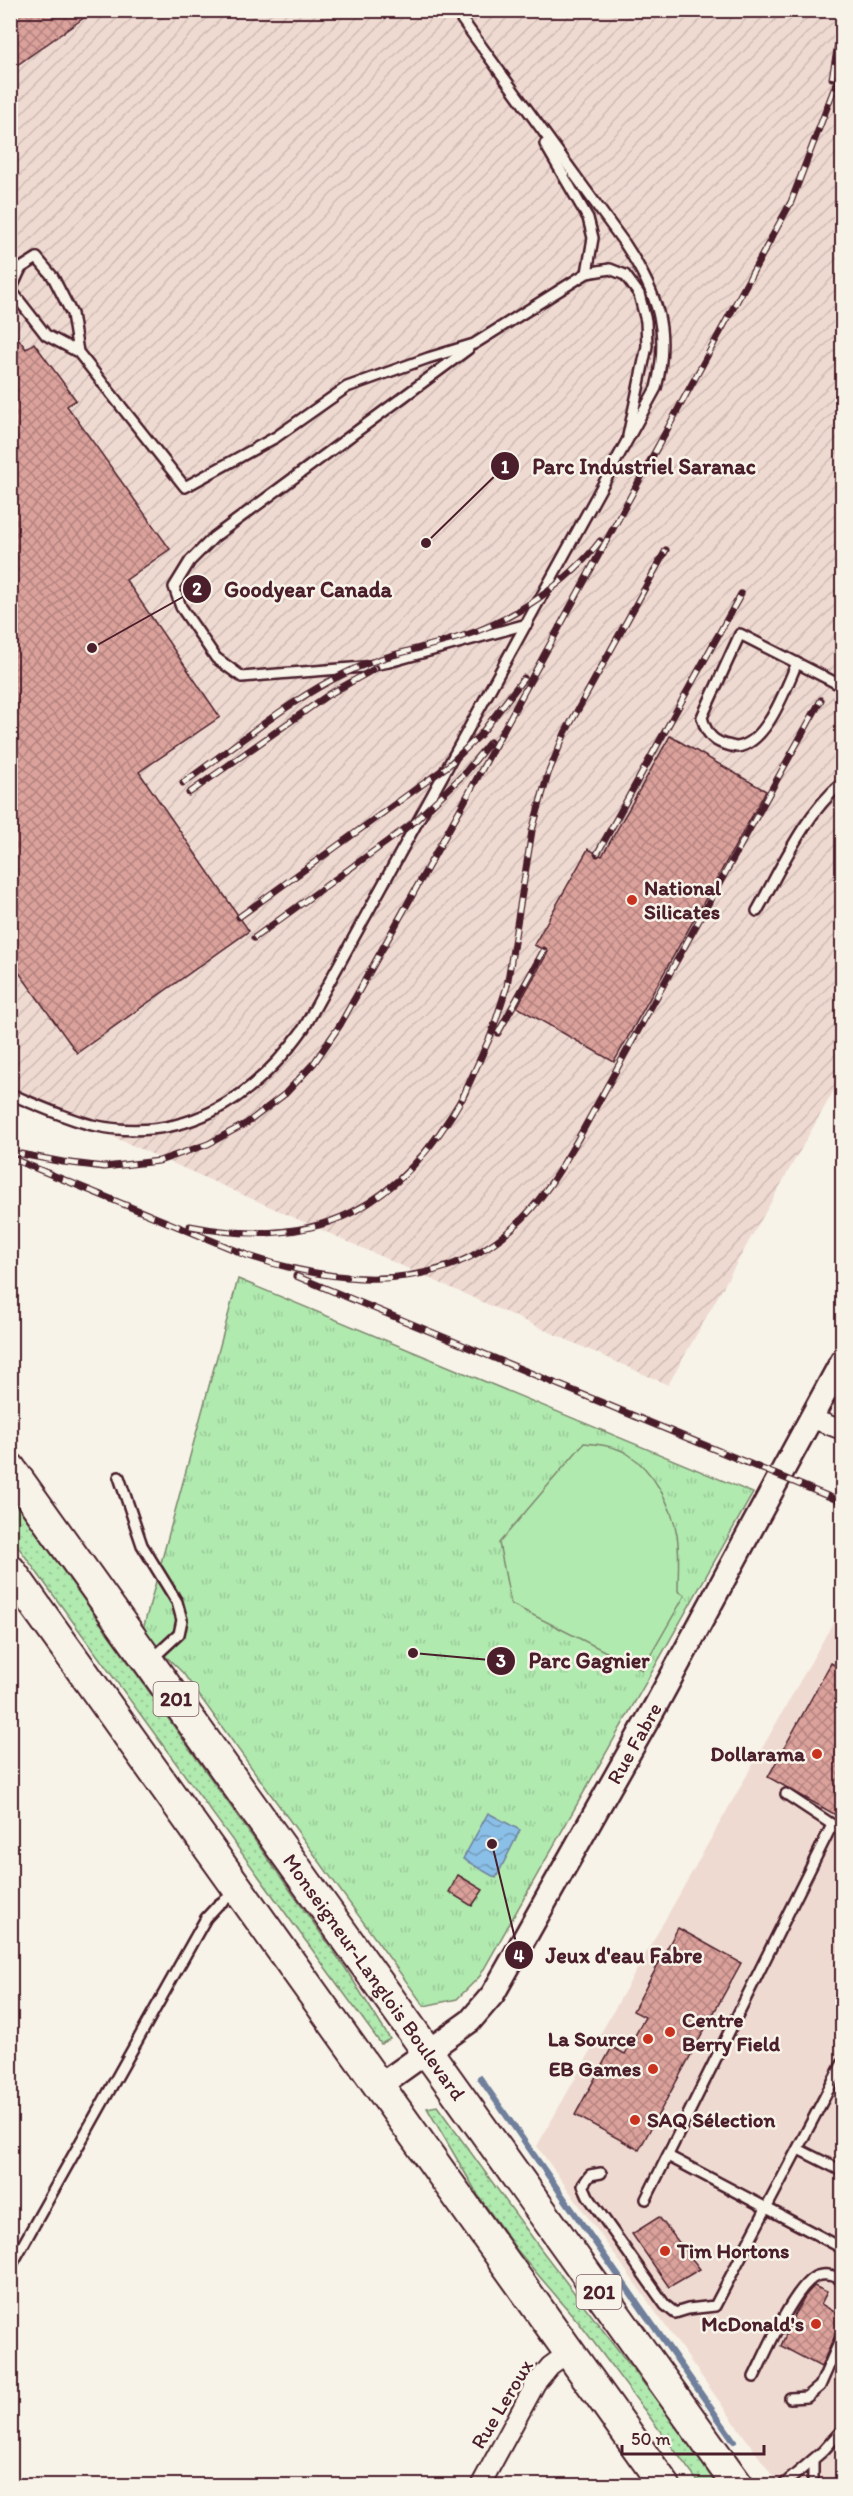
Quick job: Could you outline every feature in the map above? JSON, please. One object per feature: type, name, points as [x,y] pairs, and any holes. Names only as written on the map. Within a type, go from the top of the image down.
[{"type":"highway","name":"Monseigneur-Langlois Boulevard","points":[[10,1468],[738,2486]]},
{"type":"highway","name":"201","points":[[10,1570],[665,2486]]},
{"type":"street","name":"Rue Fabre","points":[[380,2086],[470,2021],[493,1994],[506,1974],[843,1361]]},
{"type":"street","points":[[813,1419],[843,1430]]},
{"type":"street","name":"Rue Leroux","points":[[480,2486],[536,2383],[550,2366],[569,2352]]},
{"type":"lane","points":[[10,1094],[92,1125],[137,1129],[182,1125],[204,1117],[223,1106],[263,1076],[292,1045],[304,1028],[649,404],[660,372],[662,328],[655,297],[647,279],[625,244],[455,10]]},
{"type":"lane","points":[[518,97],[588,218],[593,238],[586,273]]},
{"type":"lane","points":[[78,352],[72,314],[53,278],[37,258],[21,268],[11,290],[46,336],[78,352],[185,488],[276,437],[347,387],[474,344]]},
{"type":"lane","points":[[527,624],[363,667],[242,677],[216,658],[181,608],[174,587],[190,561],[214,537],[474,344],[586,273],[610,269],[626,275],[639,294],[646,321],[647,346],[627,445]]},
{"type":"lane","points":[[797,663],[764,730],[751,742],[736,747],[719,742],[706,731],[702,717],[740,634],[843,686]]},
{"type":"lane","points":[[757,911],[810,818],[830,794],[843,783]]},
{"type":"lane","points":[[119,1477],[142,1545],[177,1602],[182,1620],[178,1634],[149,1662]]},
{"type":"lane","points":[[786,1794],[843,1831]]},
{"type":"lane","points":[[646,2199],[832,1825]]},
{"type":"lane","points":[[10,2268],[206,1918],[218,1905],[239,1890]]},
{"type":"lane","points":[[602,2173],[590,2175],[583,2185],[588,2196],[665,2305],[675,2313],[715,2306],[843,2064]]},
{"type":"lane","points":[[798,2149],[843,2171]]},
{"type":"lane","points":[[668,2156],[843,2248]]},
{"type":"lane","points":[[754,2377],[788,2309],[805,2284],[816,2276],[828,2274],[839,2278],[843,2283]]},
{"type":"lane","points":[[790,2398],[807,2397],[820,2386],[843,2336]]},
{"type":"lane","points":[[782,2486],[813,2460],[843,2430]]},
{"type":"lane","points":[[813,2460],[813,2486]]},
{"type":"shaded area","points":[[11,11],[842,11],[842,1076],[668,1385],[11,1091]]},
{"type":"shaded area","points":[[842,1607],[842,2485],[779,2485],[537,2146]]},
{"type":"green space","points":[[238,1279],[753,1493],[480,1976],[457,1999],[424,2006],[183,1673],[142,1633]]},
{"type":"green space","points":[[584,1443],[618,1449],[637,1461],[654,1479],[675,1524],[678,1549],[678,1591],[685,1595],[642,1670],[511,1604],[499,1543]]},
{"type":"green space","points":[[10,1496],[344,1966],[390,2039],[381,2044],[11,1537]]},
{"type":"green space","points":[[437,2106],[540,2248],[707,2466],[716,2482],[712,2485],[703,2485],[696,2479],[580,2324],[517,2250],[478,2195],[427,2108]]},
{"type":"water","points":[[488,1813],[520,1830],[496,1878],[463,1859]]},
{"type":"building","points":[[23,10],[95,10],[10,70],[10,19]]},
{"type":"building","points":[[10,327],[26,349],[34,343],[76,400],[67,406],[170,549],[126,580],[220,717],[139,772],[249,931],[77,1053],[10,960]]},
{"type":"building","name":"National Silicates","points":[[670,736],[766,791],[614,1062],[517,1007],[548,952],[534,945],[588,849],[602,856]]},
{"type":"building","points":[[831,1663],[843,1670],[843,1819],[768,1777]]},
{"type":"building","points":[[458,1875],[483,1890],[472,1906],[449,1892]]},
{"type":"building","name":"Centre Berry Field","points":[[678,1928],[741,1963],[639,2150],[575,2115],[612,2047],[625,2054],[645,2017],[633,2011]]},
{"type":"building","name":"Tim Hortons","points":[[659,2217],[700,2269],[669,2287],[632,2234]]},
{"type":"building","name":"McDonald's","points":[[814,2286],[827,2292],[821,2304],[843,2317],[843,2329],[836,2333],[821,2367],[781,2346],[795,2313]]},
{"type":"waterway","points":[[480,2078],[734,2441]]},
{"type":"railway","points":[[832,78],[842,22]]},
{"type":"railway","points":[[10,1152],[104,1167],[159,1161],[208,1144],[247,1123],[285,1094],[314,1063],[340,1025],[463,804],[791,202],[842,68]]},
{"type":"railway","points":[[183,783],[286,708],[328,682],[377,660],[482,629],[520,610],[556,585],[600,541]]},
{"type":"railway","points":[[462,1099],[491,1035],[507,986],[532,831],[548,774],[565,733],[666,550]]},
{"type":"railway","points":[[597,854],[741,594]]},
{"type":"railway","points":[[189,793],[328,695],[376,668]]},
{"type":"railway","points":[[239,917],[449,765],[481,734],[524,678]]},
{"type":"railway","points":[[240,1253],[314,1273],[351,1278],[388,1278],[424,1273],[459,1262],[492,1244],[523,1218],[560,1170],[578,1139],[821,700]]},
{"type":"railway","points":[[254,938],[414,822],[464,774],[490,742]]},
{"type":"railway","points":[[498,1033],[544,950]]},
{"type":"railway","points":[[190,1226],[237,1232],[279,1232],[318,1225],[353,1212],[384,1192],[413,1166],[440,1133],[465,1093]]},
{"type":"railway","points":[[11,1158],[247,1255]]},
{"type":"railway","points":[[296,1276],[842,1502]]},
{"type":"place","name":"Parc Industriel Saranac","points":[[426,543]]},
{"type":"place","name":"Goodyear Canada","points":[[92,648]]},
{"type":"place","name":"National Silicates","points":[[632,900]]},
{"type":"place","name":"Parc Gagnier","points":[[413,1653]]},
{"type":"place","name":"Dollarama","points":[[817,1754]]},
{"type":"place","name":"Jeux d'eau Fabre","points":[[492,1844]]},
{"type":"place","name":"Centre Berry Field","points":[[670,2032]]},
{"type":"place","name":"La Source","points":[[648,2039]]},
{"type":"place","name":"EB Games","points":[[653,2069]]},
{"type":"place","name":"SAQ Sélection","points":[[635,2120]]},
{"type":"place","name":"Tim Hortons","points":[[665,2251]]},
{"type":"place","name":"McDonald's","points":[[816,2324]]}]
